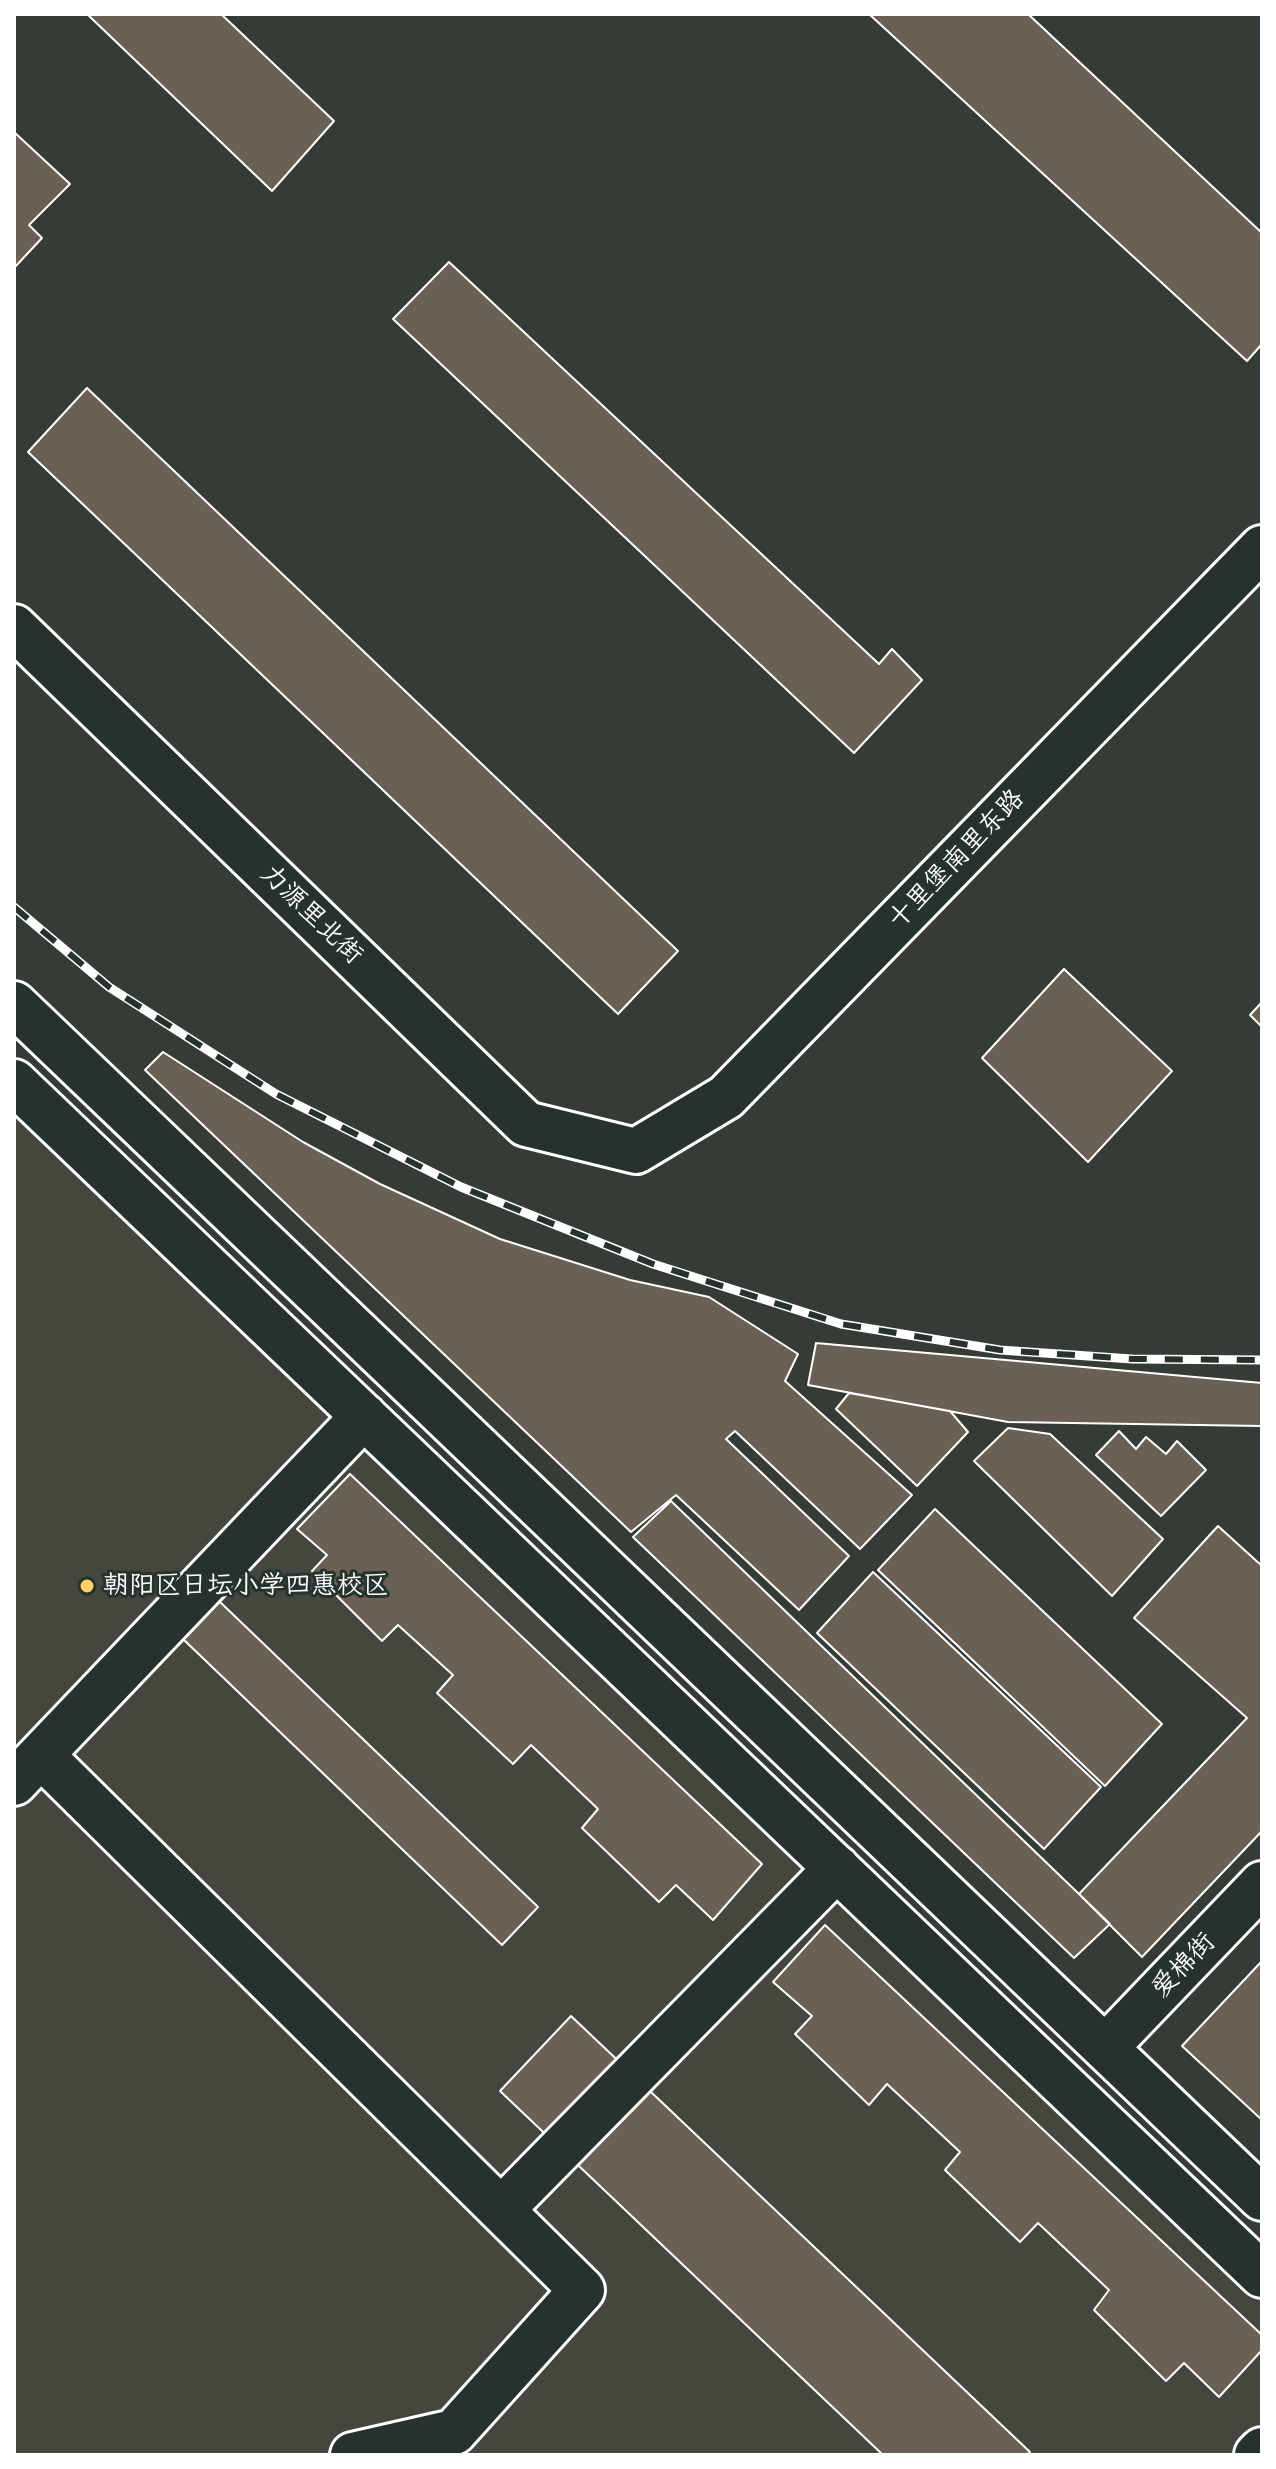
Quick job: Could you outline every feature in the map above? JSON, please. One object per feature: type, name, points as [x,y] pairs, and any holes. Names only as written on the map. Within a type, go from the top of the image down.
[{"type":"street","name":"十里堡南里东路","points":[[636,1151],[726,1097],[1262,548]]},
{"type":"street","name":"力源里北街","points":[[14,627],[526,1124],[636,1151]]},
{"type":"street","points":[[14,1004],[1262,2198]]},
{"type":"street","points":[[14,1082],[1262,2275]]},
{"type":"street","points":[[353,2455],[454,2432],[582,2290],[501,2210],[28,1769],[364,1416]]},
{"type":"street","points":[[501,2210],[837,1868]]},
{"type":"street","name":"爱棉街","points":[[1105,2048],[1262,1884]]},
{"type":"street","points":[[1257,2455],[1262,2450]]},
{"type":"shaded area","points":[[14,1095],[1262,2288],[1262,2455],[14,2455]]},
{"type":"building","points":[[87,14],[221,14],[334,121],[272,191]]},
{"type":"building","points":[[869,14],[1028,14],[1262,233],[1262,344],[1247,361]]},
{"type":"building","points":[[14,132],[70,184],[29,225],[42,238],[14,268]]},
{"type":"building","points":[[449,262],[879,664],[892,649],[922,680],[854,753],[393,319]]},
{"type":"building","points":[[87,388],[678,951],[618,1014],[28,452]]},
{"type":"building","points":[[1064,969],[1172,1071],[1088,1162],[982,1058]]},
{"type":"building","points":[[1262,1002],[1262,1027],[1250,1015]]},
{"type":"building","points":[[163,1052],[303,1142],[380,1184],[500,1239],[630,1280],[709,1297],[798,1354],[785,1381],[912,1495],[860,1549],[735,1431],[726,1439],[849,1556],[799,1610],[676,1495],[631,1532],[145,1070]]},
{"type":"building","points":[[816,1343],[1262,1383],[1262,1426],[1008,1422],[808,1385]]},
{"type":"building","points":[[849,1393],[950,1411],[968,1432],[917,1486],[836,1409]]},
{"type":"building","points":[[1008,1428],[1050,1434],[1163,1539],[1112,1596],[974,1461]]},
{"type":"building","points":[[1119,1431],[1136,1449],[1146,1437],[1166,1454],[1177,1441],[1206,1470],[1161,1516],[1096,1455]]},
{"type":"building","points":[[350,1474],[762,1864],[713,1920],[676,1885],[659,1902],[582,1828],[598,1809],[531,1745],[513,1764],[437,1693],[453,1675],[398,1625],[382,1641],[312,1571],[327,1555],[297,1529]]},
{"type":"building","points":[[671,1501],[1110,1924],[1074,1958],[633,1537]]},
{"type":"building","points":[[935,1509],[1162,1724],[1105,1786],[878,1570]]},
{"type":"building","points":[[1218,1526],[1262,1566],[1262,1831],[1142,1957],[1079,1894],[1247,1718],[1134,1618]]},
{"type":"building","points":[[873,1572],[1101,1787],[1044,1849],[817,1633]]},
{"type":"building","points":[[195,1578],[538,1907],[502,1945],[159,1616]]},
{"type":"building","points":[[825,1925],[1262,2335],[1262,2350],[1219,2397],[1184,2363],[1166,2381],[1094,2310],[1109,2290],[1038,2223],[1020,2242],[945,2170],[960,2152],[887,2084],[869,2105],[795,2034],[812,2016],[773,1982]]},
{"type":"building","points":[[1262,1961],[1262,2120],[1182,2046]]},
{"type":"building","points":[[571,2016],[1030,2452],[1027,2455],[883,2455],[500,2091]]},
{"type":"railway","points":[[14,907],[109,987],[276,1094],[461,1187],[653,1264],[841,1324],[1000,1350],[1132,1359],[1262,1360]]},
{"type":"place","name":"朝阳区日坛小学四惠校区","points":[[87,1586]]}]
